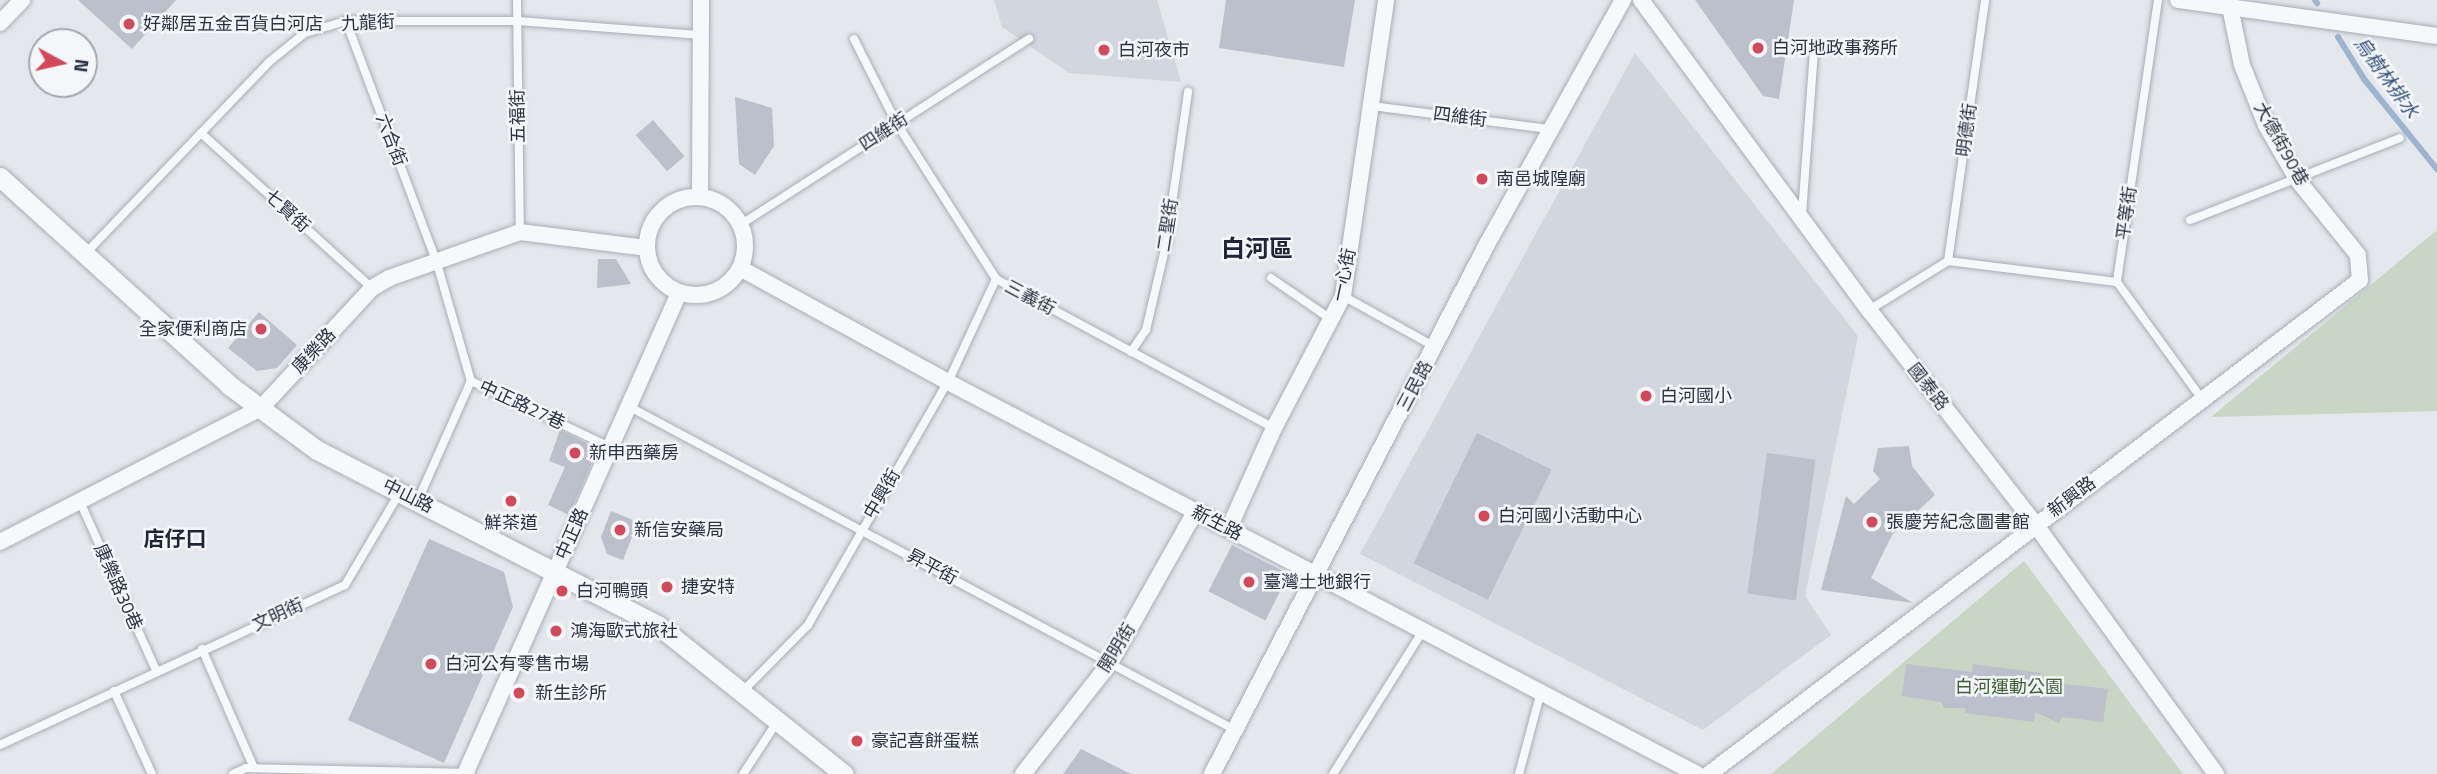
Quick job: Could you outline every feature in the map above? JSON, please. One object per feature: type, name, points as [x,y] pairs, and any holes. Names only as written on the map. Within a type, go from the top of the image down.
[{"type":"street","points":[[0,23],[22,0]]},
{"type":"street","points":[[700,197],[701,0]]},
{"type":"street","name":"一心街","points":[[1229,528],[1274,428],[1343,296],[1386,0]]},
{"type":"street","name":"三民路","points":[[1212,774],[1549,129],[1623,0]]},
{"type":"street","name":"國泰路","points":[[1640,0],[1869,310],[2035,524],[2216,774]]},
{"type":"street","points":[[2178,0],[2437,36]]},
{"type":"street","name":"大德街90巷","points":[[2230,7],[2242,65],[2266,125],[2297,179],[2349,242],[2361,267]]},
{"type":"street","name":"中山路","points":[[0,177],[229,385],[317,450],[556,570],[659,626],[844,774]]},
{"type":"street","points":[[686,197],[700,197],[724,205],[740,225],[745,246],[740,268],[727,284],[708,294],[679,293],[656,276],[646,248],[647,234],[661,210],[686,197]]},
{"type":"street","name":"康樂路","points":[[2,536],[81,504],[261,408],[372,288],[436,260],[520,232],[646,248]]},
{"type":"street","name":"新興路","points":[[1709,774],[2035,524],[2346,294],[2360,280],[2361,267]]},
{"type":"street","name":"新生路","points":[[740,268],[948,382],[1229,528],[1540,695],[1697,774]]},
{"type":"street","name":"中正路","points":[[466,773],[679,293]]},
{"type":"street","name":"開明街","points":[[1023,774],[1110,663],[1195,512]]},
{"type":"lane","name":"五福街","points":[[517,0],[520,232]]},
{"type":"lane","name":"明德街","points":[[1948,261],[1985,0]]},
{"type":"lane","name":"平等街","points":[[2117,282],[2158,0]]},
{"type":"lane","name":"九龍街","points":[[85,254],[269,62],[305,33],[346,21],[518,21],[701,35]]},
{"type":"lane","name":"六合街","points":[[346,21],[436,260]]},
{"type":"lane","name":"三義街","points":[[854,39],[897,124],[996,279],[1274,428]]},
{"type":"lane","name":"四維街","points":[[740,225],[1028,39]]},
{"type":"lane","points":[[1801,218],[1814,49]]},
{"type":"lane","name":"二聖街","points":[[1131,352],[1146,330],[1166,245],[1188,92]]},
{"type":"lane","name":"四維街","points":[[1371,106],[1549,129]]},
{"type":"lane","name":"七賢街","points":[[201,133],[372,288]]},
{"type":"lane","points":[[2190,220],[2400,138]]},
{"type":"lane","name":"中正路27巷","points":[[436,260],[471,381],[611,447]]},
{"type":"lane","points":[[1869,310],[1948,261],[2117,282],[2202,399]]},
{"type":"lane","points":[[1270,278],[1332,320]]},
{"type":"lane","name":"中興街","points":[[742,692],[808,625],[948,382],[996,279]]},
{"type":"lane","points":[[1343,296],[1435,347]]},
{"type":"lane","name":"文明街","points":[[0,745],[156,670],[345,585],[409,496],[471,381]]},
{"type":"lane","name":"昇平街","points":[[628,406],[1235,730]]},
{"type":"lane","name":"康樂路30巷","points":[[81,504],[156,670]]},
{"type":"lane","points":[[1333,774],[1422,632]]},
{"type":"lane","points":[[202,649],[254,768]]},
{"type":"lane","points":[[114,691],[152,774]]},
{"type":"lane","points":[[1519,774],[1540,695]]},
{"type":"lane","points":[[743,774],[778,720]]},
{"type":"lane","points":[[233,774],[254,768],[466,773]]},
{"type":"shaded area","name":"白河夜市","points":[[994,0],[1157,0],[1181,82],[1069,73],[1002,27]]},
{"type":"shaded area","name":"白河國小","points":[[1635,53],[1858,336],[1805,596],[1831,635],[1703,730],[1360,554]]},
{"type":"green space","points":[[2437,230],[2437,411],[2211,417]]},
{"type":"green space","name":"白河運動公園","points":[[2024,561],[2183,774],[1771,774]]},
{"type":"building","name":"好鄰居五金百貨白河店","points":[[78,0],[176,0],[132,49]]},
{"type":"building","points":[[1226,0],[1355,0],[1344,67],[1219,48]]},
{"type":"building","name":"白河地政事務所","points":[[1695,0],[1794,0],[1779,99],[1763,96]]},
{"type":"building","points":[[735,97],[772,108],[774,146],[755,175],[739,164]]},
{"type":"building","points":[[653,120],[684,156],[667,171],[636,135]]},
{"type":"building","points":[[598,259],[616,259],[631,284],[597,288]]},
{"type":"building","name":"全家便利商店","points":[[259,312],[297,345],[277,368],[257,371],[228,348]]},
{"type":"building","points":[[560,430],[598,449],[569,515],[548,505],[565,467],[549,461]]},
{"type":"building","name":"白河國小活動中心","points":[[1477,433],[1552,469],[1488,600],[1413,563]]},
{"type":"building","name":"張慶芳紀念圖書館","points":[[1909,446],[1912,466],[1935,495],[1892,535],[1871,578],[1913,603],[1821,590],[1846,496],[1854,504],[1880,479],[1873,471],[1878,448]]},
{"type":"building","points":[[1767,453],[1816,460],[1796,600],[1747,594]]},
{"type":"building","name":"新信安藥局","points":[[611,511],[638,522],[623,560],[607,554],[601,537]]},
{"type":"building","name":"白河公有零售市場","points":[[429,539],[504,572],[513,607],[444,763],[348,720]]},
{"type":"building","name":"臺灣土地銀行","points":[[1232,545],[1289,574],[1265,620],[1208,591]]},
{"type":"building","points":[[1906,664],[1972,672],[1973,664],[2041,673],[2040,681],[2108,689],[2103,722],[2062,717],[2059,723],[2035,712],[2034,722],[1965,713],[1966,708],[1944,708],[1941,702],[1902,696]]},
{"type":"building","points":[[1081,749],[1131,774],[1063,774]]},
{"type":"waterway","name":"烏樹林排水","points":[[2338,37],[2364,79],[2437,169]]},
{"type":"place","name":"好鄰居五金百貨白河店","points":[[129,24]]},
{"type":"place","name":"白河地政事務所","points":[[1758,48]]},
{"type":"place","name":"白河夜市","points":[[1104,50]]},
{"type":"place","name":"南邑城隍廟","points":[[1482,179]]},
{"type":"place","name":"全家便利商店","points":[[261,329]]},
{"type":"place","name":"白河國小","points":[[1646,396]]},
{"type":"place","name":"新申西藥房","points":[[575,453]]},
{"type":"place","name":"鮮茶道","points":[[511,501]]},
{"type":"place","name":"白河國小活動中心","points":[[1484,516]]},
{"type":"place","name":"張慶芳紀念圖書館","points":[[1872,522]]},
{"type":"place","name":"新信安藥局","points":[[620,530]]},
{"type":"place","name":"臺灣土地銀行","points":[[1249,582]]},
{"type":"place","name":"捷安特","points":[[667,587]]},
{"type":"place","name":"白河鴨頭","points":[[562,591]]},
{"type":"place","name":"鴻海歐式旅社","points":[[556,631]]},
{"type":"place","name":"白河公有零售市場","points":[[431,664]]},
{"type":"place","name":"新生診所","points":[[519,693]]},
{"type":"place","name":"豪記喜餅蛋糕","points":[[857,741]]},
{"type":"district","name":"白河區","points":[[1257,249]]},
{"type":"district","name":"店仔口","points":[[175,538]]}]
